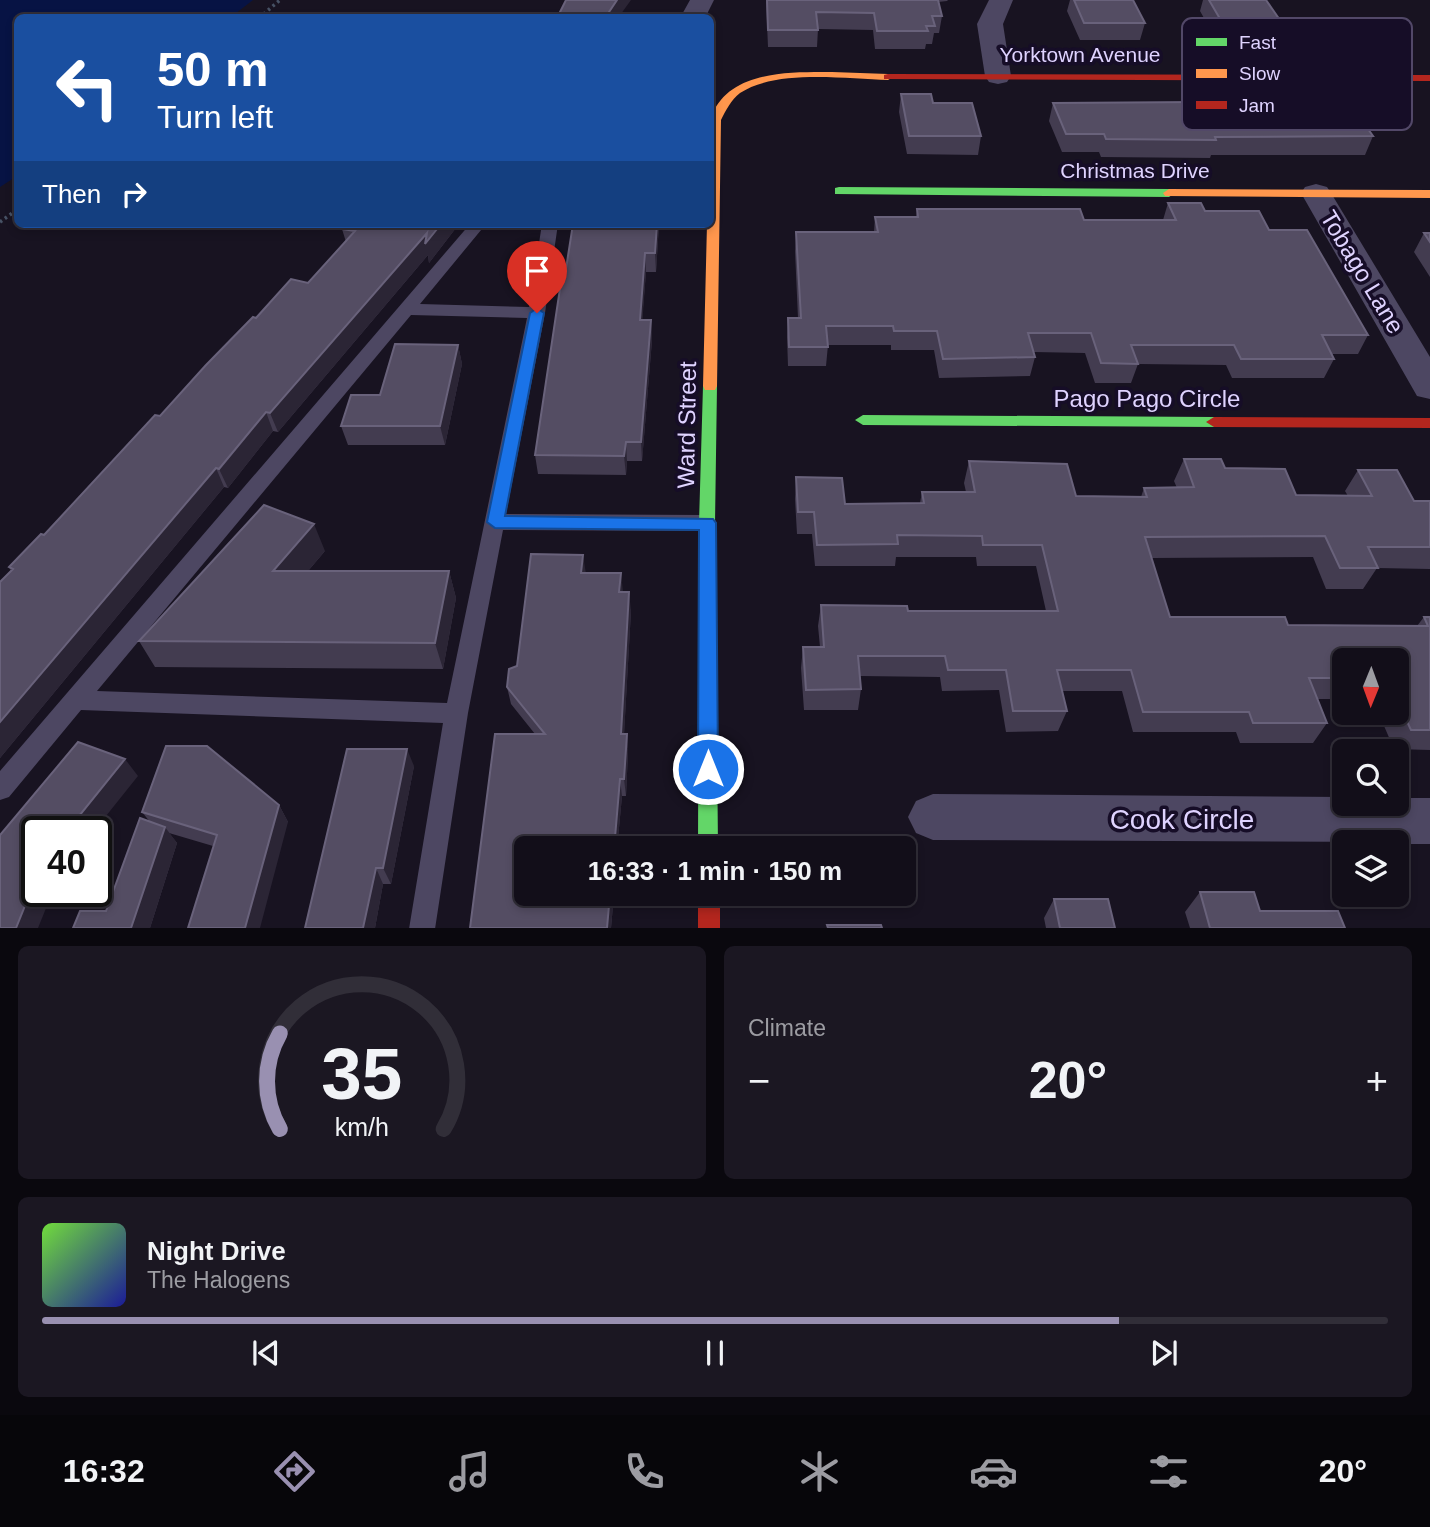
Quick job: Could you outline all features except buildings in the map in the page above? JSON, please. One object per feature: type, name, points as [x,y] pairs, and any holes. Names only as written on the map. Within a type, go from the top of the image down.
[{"type":"street","points":[[998,76],[990,24],[1001,0]]},
{"type":"street","name":"Yorktown Avenue","points":[[732,92],[752,82],[777,77],[1182,77]]},
{"type":"street","name":"Yorktown Avenue","points":[[1412,78],[1430,78]]},
{"type":"street","name":"Ward Street","points":[[714,178],[715,120],[732,92]]},
{"type":"street","name":"Christmas Drive","points":[[839,191],[1430,194]]},
{"type":"street","name":"Tobago Lane","points":[[1315,193],[1430,387]]},
{"type":"street","name":"Ward Street","points":[[708,836],[708,523],[713,228]]},
{"type":"street","name":"Pago Pago Circle","points":[[863,420],[1430,423]]},
{"type":"street","name":"Cook Circle","points":[[933,817],[1430,821]]},
{"type":"street","points":[[709,906],[709,928]]},
{"type":"lane","points":[[0,789],[475,228]]},
{"type":"lane","points":[[422,928],[456,713],[537,313],[549,228]]},
{"type":"lane","points":[[407,309],[537,313]]},
{"type":"lane","points":[[495,522],[708,523]]},
{"type":"lane","points":[[75,700],[456,713]]},
{"type":"path","points":[[264,14],[280,0]]},
{"type":"shaded area","points":[[0,0],[253,0],[235,14],[14,14],[14,178],[0,187]]},
{"type":"traffic: fast","points":[[839,191],[1169,193]]},
{"type":"traffic: fast","points":[[708,836],[707,523],[710,386]]},
{"type":"traffic: fast","points":[[863,420],[1214,422]]},
{"type":"traffic: slow","points":[[714,173],[715,120],[727,100],[738,90],[752,83],[789,76],[888,77]]},
{"type":"traffic: slow","points":[[1169,193],[1430,194]]},
{"type":"traffic: slow","points":[[710,386],[713,228]]},
{"type":"traffic: jam","points":[[888,77],[1182,78]]},
{"type":"traffic: jam","points":[[1412,78],[1430,78]]},
{"type":"traffic: jam","points":[[1214,422],[1430,423]]},
{"type":"traffic: jam","points":[[709,906],[709,928]]},
{"type":"route","points":[[537,313],[495,522],[708,523],[708,769]]}]
